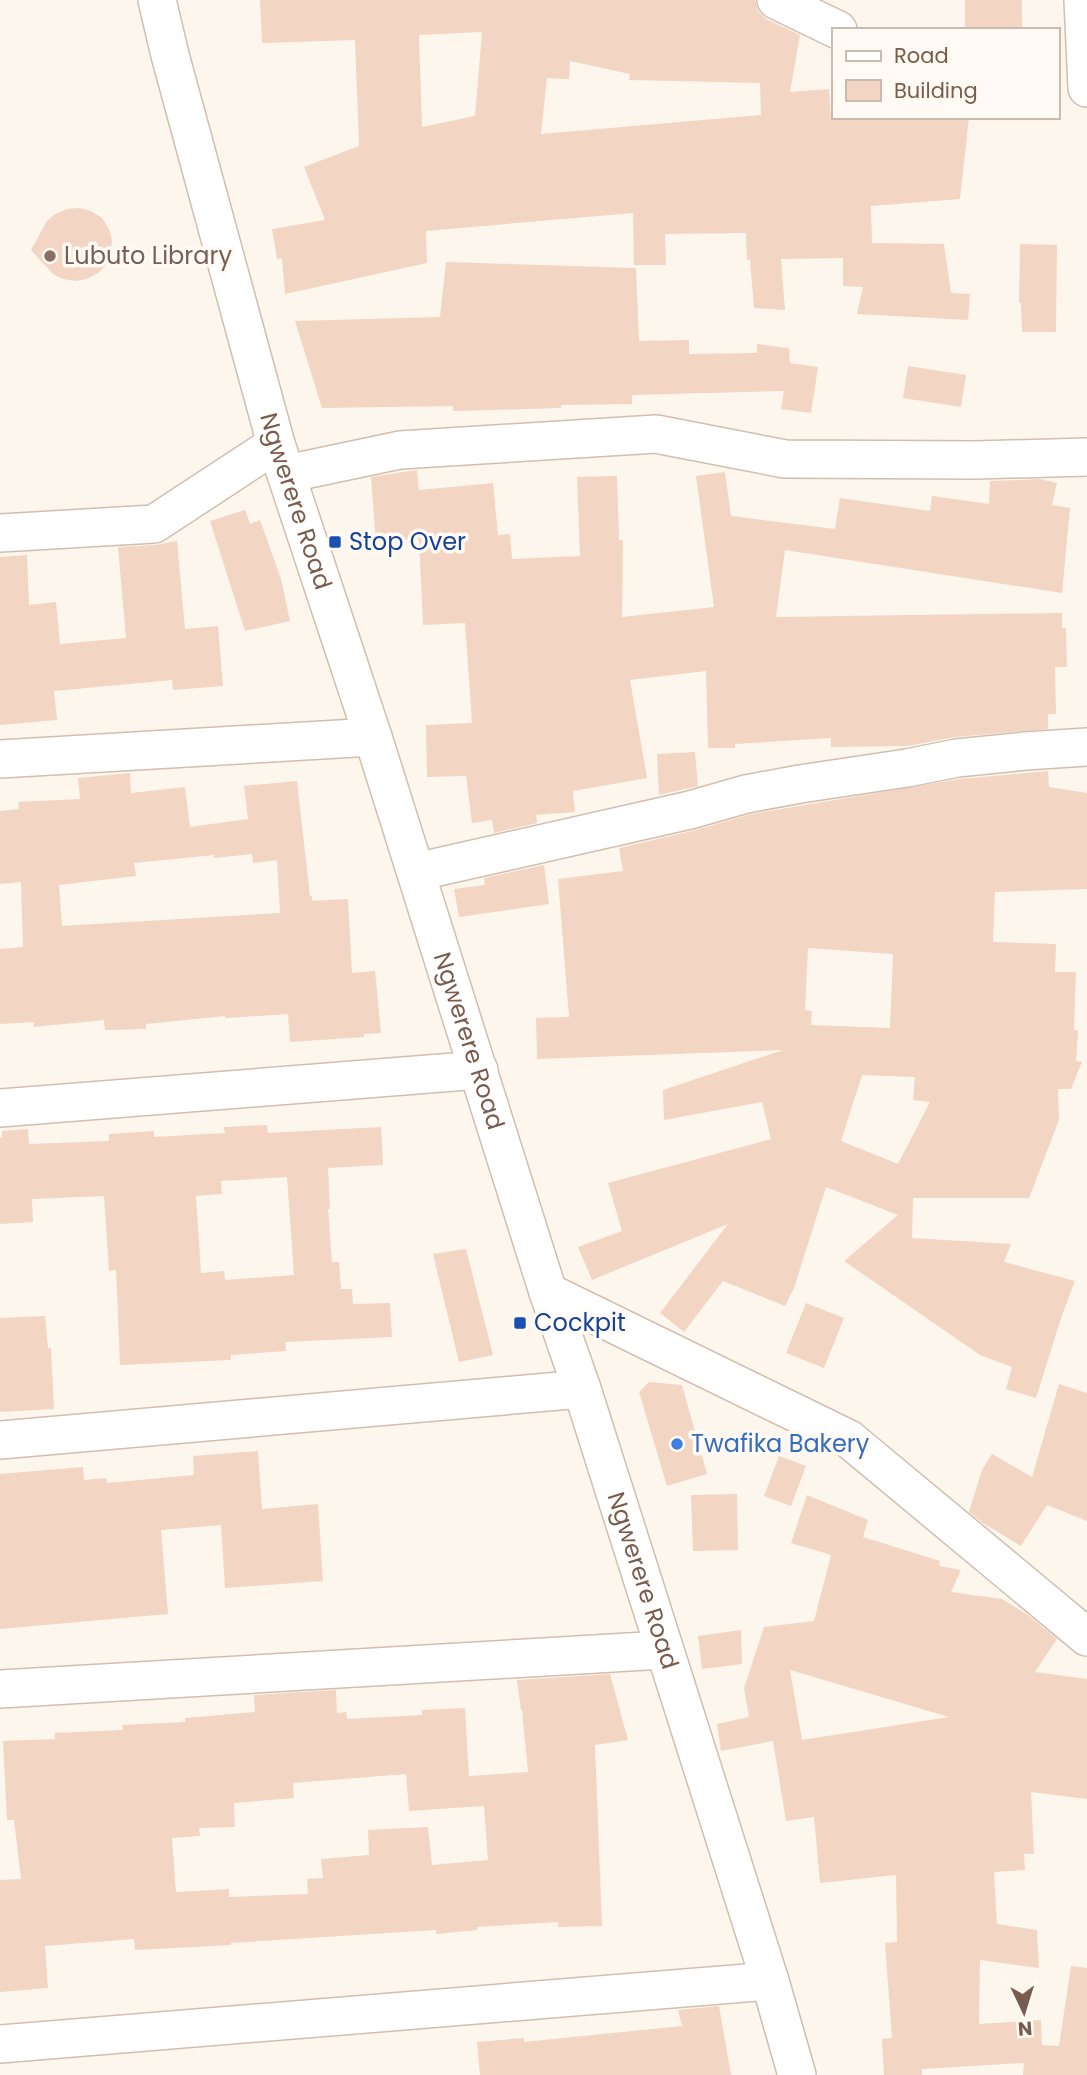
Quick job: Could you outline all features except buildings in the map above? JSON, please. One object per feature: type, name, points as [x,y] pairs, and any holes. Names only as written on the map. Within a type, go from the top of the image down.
[{"type":"street","name":"Ngwerere Road","points":[[157,0],[281,459],[373,737],[548,1292],[582,1389],[770,1981],[797,2075]]},
{"type":"street","points":[[776,0],[834,28]]},
{"type":"street","points":[[1083,0],[1087,88]]},
{"type":"street","points":[[1059,77],[1087,77]]},
{"type":"street","points":[[0,533],[154,524],[281,459],[400,450],[656,434],[785,459],[976,460],[1087,457]]},
{"type":"street","points":[[0,759],[373,737]]},
{"type":"street","points":[[416,872],[800,784],[957,758],[1087,747]]},
{"type":"street","points":[[0,1108],[479,1070]]},
{"type":"street","points":[[548,1292],[849,1439],[1087,1637]]},
{"type":"street","points":[[0,1440],[582,1389]]},
{"type":"street","points":[[0,1689],[663,1650]]},
{"type":"street","points":[[0,2044],[770,1981]]},
{"type":"place","name":"Lubuto Library","points":[[50,256]]},
{"type":"place","name":"Stop Over","points":[[335,542]]},
{"type":"place","name":"Cockpit","points":[[520,1323]]},
{"type":"place","name":"Twafika Bakery","points":[[677,1444]]}]
